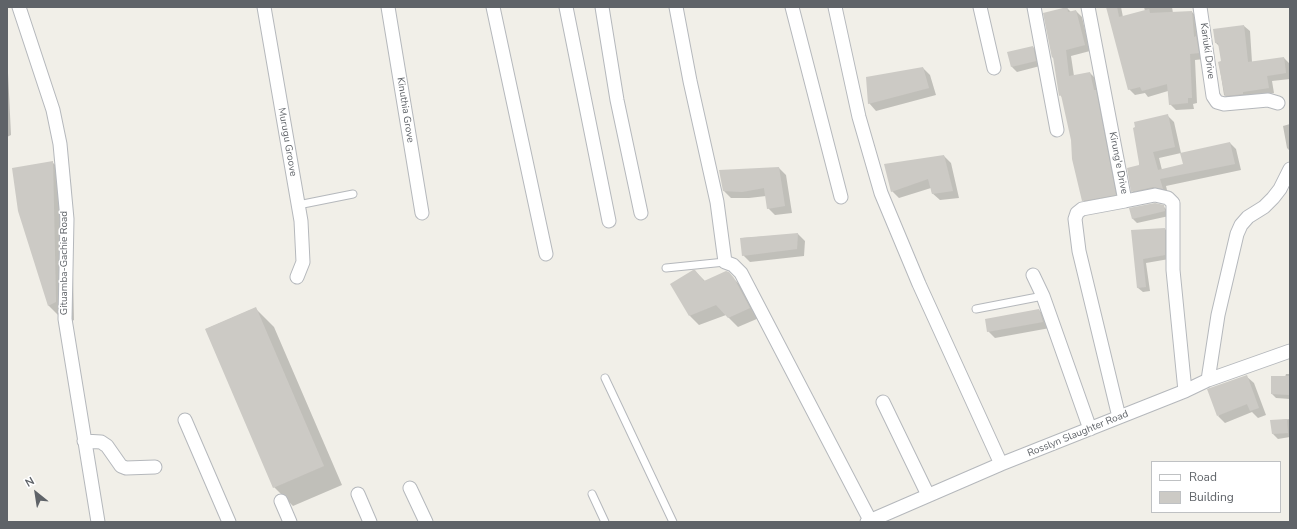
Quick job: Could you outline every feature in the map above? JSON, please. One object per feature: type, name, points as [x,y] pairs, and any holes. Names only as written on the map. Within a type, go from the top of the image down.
[{"type":"street","name":"Gituamba-Gachie Road","points":[[19,7],[53,110],[60,144],[67,219],[65,320],[98,522]]},
{"type":"street","name":"Murugu Groove","points":[[264,7],[298,205],[303,255],[303,262],[298,277]]},
{"type":"street","name":"Kinuthia Grove","points":[[388,7],[422,213]]},
{"type":"street","points":[[493,7],[546,254]]},
{"type":"street","points":[[566,7],[609,222]]},
{"type":"street","points":[[602,7],[617,100],[641,213]]},
{"type":"street","points":[[676,7],[690,81],[717,202],[725,262],[733,265],[741,273],[869,522]]},
{"type":"street","points":[[792,7],[841,196]]},
{"type":"street","points":[[835,7],[859,118],[881,193],[919,284],[1002,464]]},
{"type":"street","points":[[980,7],[994,68]]},
{"type":"street","points":[[1034,7],[1057,130]]},
{"type":"street","name":"Kirung'e Drive","points":[[1088,7],[1125,201],[1155,195],[1168,198],[1173,203],[1173,270],[1185,391]]},
{"type":"street","name":"Kariuki Drive","points":[[1200,7],[1213,96],[1217,102],[1224,104],[1268,100],[1278,103]]},
{"type":"street","points":[[1208,380],[1218,315],[1236,234],[1248,217],[1273,198],[1280,189],[1290,169]]},
{"type":"street","points":[[1120,417],[1079,251],[1075,219],[1077,213],[1082,209],[1125,201]]},
{"type":"street","points":[[1033,275],[1043,296],[1090,429]]},
{"type":"street","name":"Rosslyn Slaughter Road","points":[[869,522],[1002,464],[1185,391],[1208,380],[1290,351]]},
{"type":"street","points":[[883,402],[928,495]]},
{"type":"street","points":[[186,420],[229,522]]},
{"type":"street","points":[[84,441],[101,442],[107,446],[121,466],[126,468],[155,467]]},
{"type":"street","points":[[410,488],[426,522]]},
{"type":"street","points":[[358,494],[370,522]]},
{"type":"street","points":[[281,501],[290,522]]},
{"type":"lane","points":[[298,205],[353,194]]},
{"type":"lane","points":[[666,268],[725,262]]},
{"type":"lane","points":[[976,309],[1043,296]]},
{"type":"lane","points":[[605,378],[674,522]]},
{"type":"lane","points":[[592,494],[605,522]]},
{"type":"building","points":[[1067,7],[1068,12],[1076,10],[1085,45],[1066,50],[1069,76],[1090,72],[1094,90],[1096,90],[1116,195],[1082,201],[1072,159],[1071,140],[1061,95],[1059,96],[1053,57],[1052,58],[1043,13]]},
{"type":"building","points":[[1106,7],[1117,7],[1119,17],[1149,9],[1150,13],[1192,11],[1194,37],[1196,36],[1199,53],[1190,54],[1192,98],[1188,98],[1188,103],[1169,105],[1167,84],[1142,91],[1140,87],[1128,90]]},
{"type":"building","points":[[1244,25],[1248,62],[1284,57],[1286,73],[1267,76],[1269,88],[1243,92],[1243,94],[1225,96],[1218,62],[1221,61],[1218,43],[1215,43],[1213,29]]},
{"type":"building","points":[[1033,46],[1036,61],[1011,67],[1007,52]]},
{"type":"building","points":[[923,67],[929,88],[868,104],[866,77]]},
{"type":"building","points":[[1168,114],[1175,147],[1153,152],[1158,170],[1183,164],[1180,153],[1230,142],[1235,164],[1160,179],[1163,189],[1153,187],[1131,192],[1127,168],[1139,165],[1133,128],[1135,127],[1134,122]]},
{"type":"building","points":[[944,155],[953,191],[932,194],[928,179],[891,192],[884,164]]},
{"type":"building","points":[[53,161],[56,302],[48,306],[18,211],[12,168]]},
{"type":"building","points":[[779,167],[785,206],[767,209],[764,188],[742,192],[723,191],[719,170]]},
{"type":"building","points":[[1155,203],[1164,205],[1165,211],[1132,219],[1129,208]]},
{"type":"building","points":[[1165,228],[1165,255],[1143,259],[1146,287],[1137,288],[1131,230]]},
{"type":"building","points":[[798,233],[797,249],[742,256],[740,238]]},
{"type":"building","points":[[695,270],[704,281],[726,271],[729,272],[734,278],[750,308],[728,318],[716,305],[689,316],[670,284]]},
{"type":"building","points":[[256,307],[324,466],[273,488],[205,329]]},
{"type":"building","points":[[1039,309],[1043,322],[987,332],[985,319]]},
{"type":"building","points":[[1247,375],[1259,408],[1250,411],[1247,404],[1217,416],[1207,389]]},
{"type":"building","points":[[1271,376],[1290,376],[1290,395],[1271,394]]},
{"type":"building","points":[[1287,419],[1288,433],[1272,434],[1270,420]]}]
